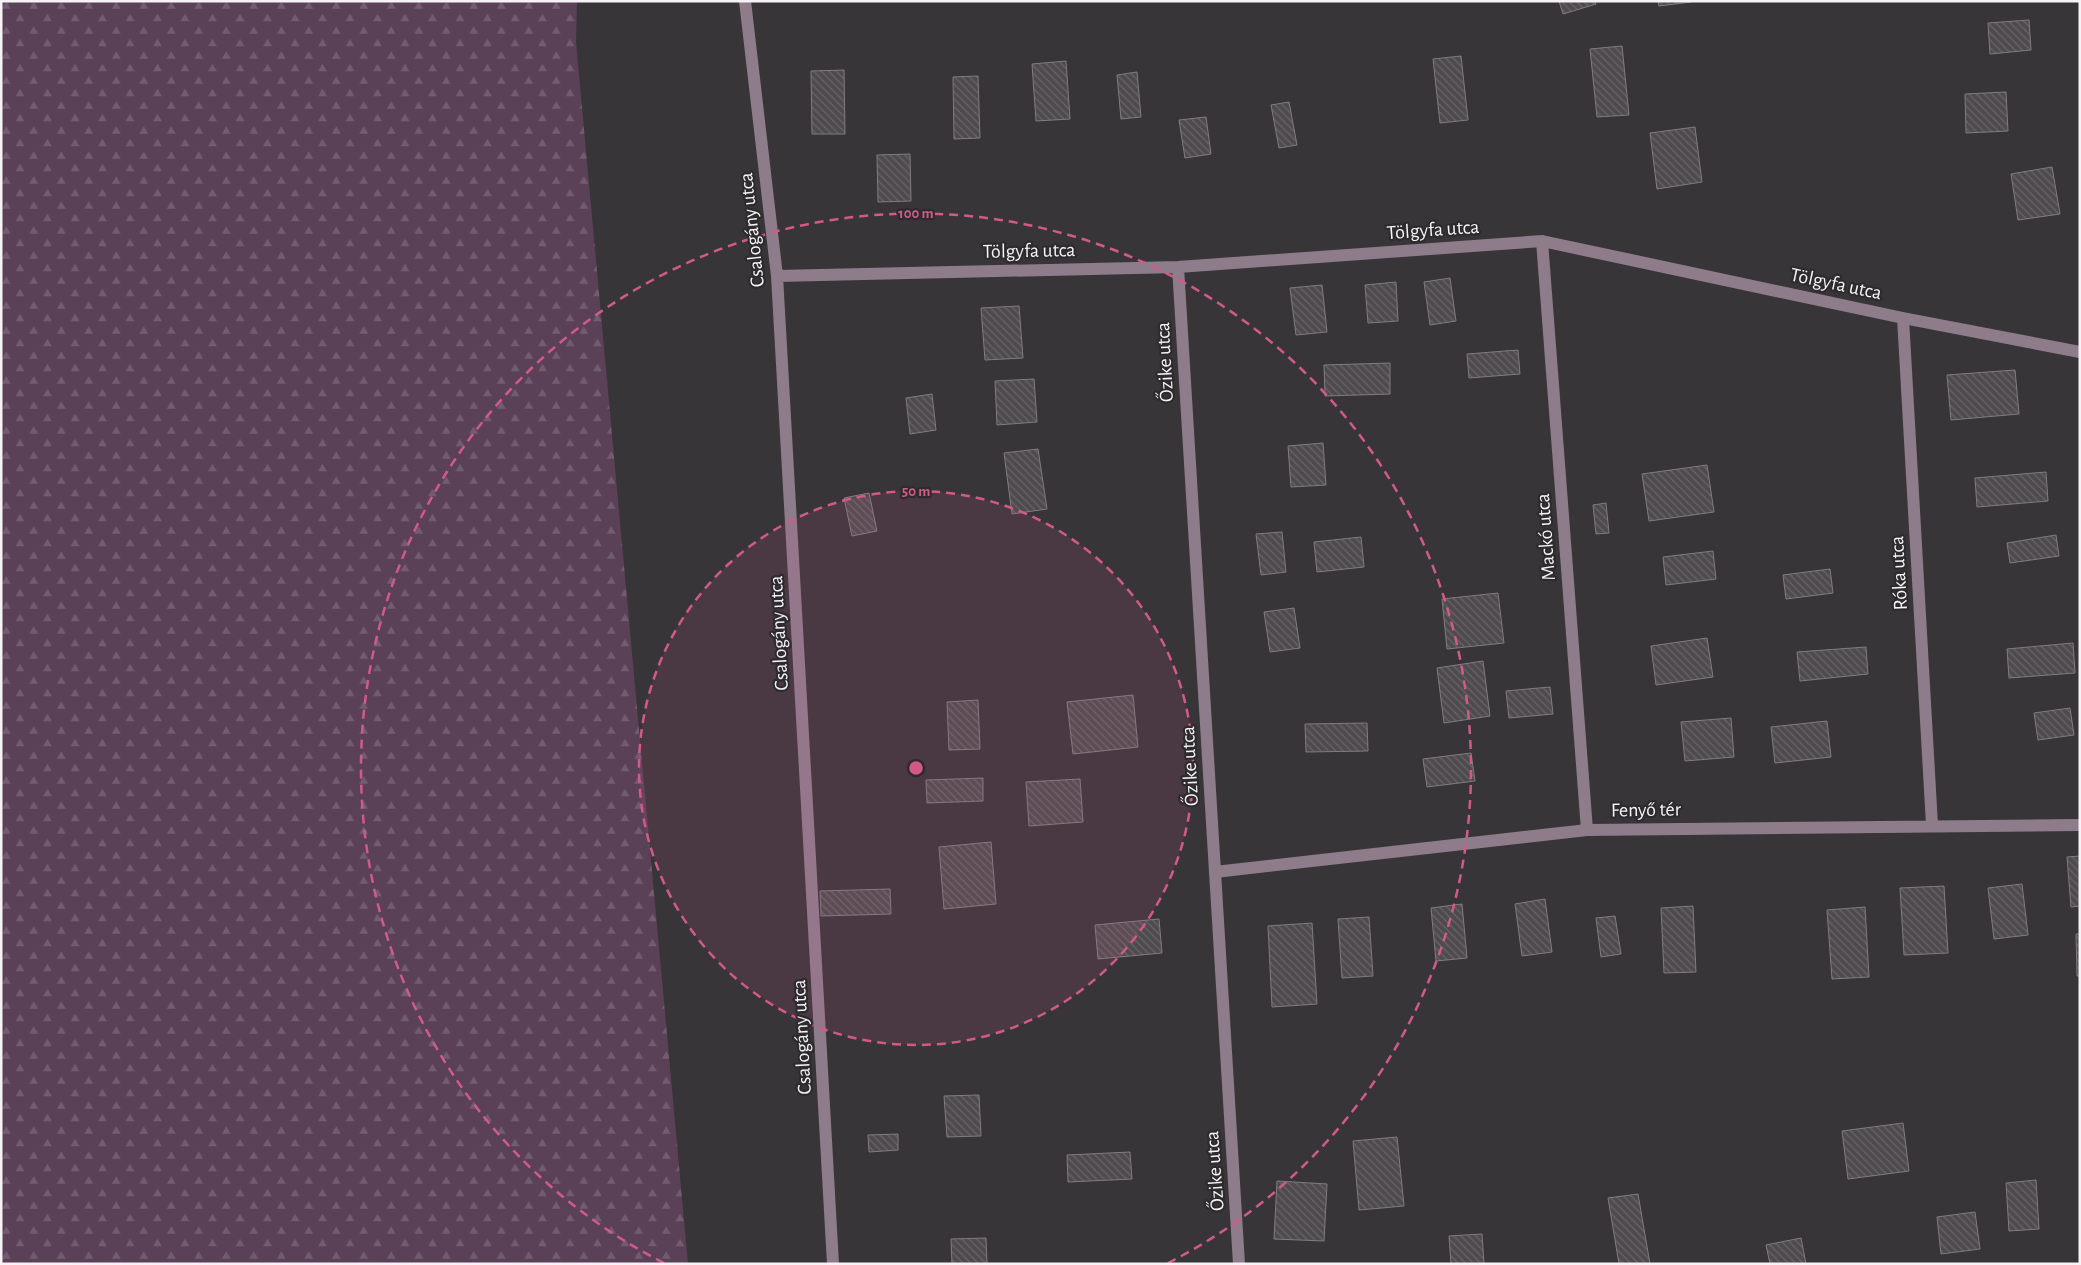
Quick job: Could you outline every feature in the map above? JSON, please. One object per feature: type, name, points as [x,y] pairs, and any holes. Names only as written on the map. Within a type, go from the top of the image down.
[{"type":"street","name":"Csalogány utca","points":[[745,1],[777,276],[833,1264]]},
{"type":"street","name":"Tölgyfa utca","points":[[777,276],[1178,267],[1542,241],[1903,318],[2080,352]]},
{"type":"street","name":"Mackó utca","points":[[1542,241],[1587,830]]},
{"type":"street","name":"Őzike utca","points":[[1178,267],[1239,1264]]},
{"type":"street","name":"Róka utca","points":[[1903,318],[1932,825]]},
{"type":"street","name":"Fenyő tér","points":[[1215,872],[1587,830],[1932,825],[2080,825]]},
{"type":"green space","points":[[1,1],[577,1],[576,42],[688,1264],[1,1264]]},
{"type":"building","points":[[1559,1],[1595,1],[1596,4],[1563,14]]},
{"type":"building","points":[[1658,1],[1690,1],[1691,2],[1659,6]]},
{"type":"building","points":[[2029,20],[2031,50],[1990,54],[1988,23]]},
{"type":"building","points":[[1622,46],[1629,115],[1597,117],[1590,49]]},
{"type":"building","points":[[1461,56],[1468,120],[1440,123],[1433,59]]},
{"type":"building","points":[[1066,61],[1070,119],[1036,121],[1032,64]]},
{"type":"building","points":[[844,70],[845,134],[812,134],[811,71]]},
{"type":"building","points":[[1137,72],[1141,117],[1121,119],[1117,75]]},
{"type":"building","points":[[978,76],[980,138],[954,139],[953,77]]},
{"type":"building","points":[[2006,92],[2008,131],[1966,133],[1965,94]]},
{"type":"building","points":[[1289,102],[1297,145],[1279,148],[1271,105]]},
{"type":"building","points":[[1206,117],[1211,154],[1185,158],[1179,120]]},
{"type":"building","points":[[1695,127],[1702,182],[1657,189],[1650,133]]},
{"type":"building","points":[[910,154],[911,201],[878,202],[877,155]]},
{"type":"building","points":[[2052,167],[2060,214],[2018,220],[2011,174]]},
{"type":"building","points":[[1450,278],[1456,321],[1430,325],[1424,282]]},
{"type":"building","points":[[1396,282],[1398,321],[1368,323],[1365,285]]},
{"type":"building","points":[[1322,285],[1327,332],[1296,335],[1290,288]]},
{"type":"building","points":[[1019,306],[1023,358],[985,360],[981,308]]},
{"type":"building","points":[[1518,350],[1520,374],[1469,378],[1467,354]]},
{"type":"building","points":[[1390,363],[1390,394],[1325,396],[1324,365]]},
{"type":"building","points":[[2015,370],[2019,414],[1951,420],[1947,375]]},
{"type":"building","points":[[1034,379],[1037,422],[997,425],[995,381]]},
{"type":"building","points":[[932,394],[936,430],[910,434],[906,398]]},
{"type":"building","points":[[1323,443],[1326,485],[1291,487],[1288,446]]},
{"type":"building","points":[[1038,449],[1047,509],[1012,514],[1004,453]]},
{"type":"building","points":[[1707,465],[1714,512],[1649,521],[1642,474]]},
{"type":"building","points":[[2046,472],[2048,501],[1977,507],[1975,478]]},
{"type":"building","points":[[869,493],[877,531],[852,536],[844,498]]},
{"type":"building","points":[[1606,503],[1609,533],[1596,534],[1593,505]]},
{"type":"building","points":[[1282,532],[1286,572],[1261,575],[1256,534]]},
{"type":"building","points":[[2056,535],[2059,556],[2010,563],[2007,543]]},
{"type":"building","points":[[1361,537],[1364,567],[1317,572],[1314,542]]},
{"type":"building","points":[[1713,551],[1716,579],[1666,585],[1663,557]]},
{"type":"building","points":[[1830,569],[1833,593],[1786,599],[1783,575]]},
{"type":"building","points":[[1498,593],[1504,643],[1447,649],[1442,599]]},
{"type":"building","points":[[1294,608],[1300,648],[1270,652],[1264,612]]},
{"type":"building","points":[[1707,638],[1713,677],[1656,685],[1651,646]]},
{"type":"building","points":[[2073,643],[2075,673],[2009,678],[2007,649]]},
{"type":"building","points":[[1866,647],[1868,674],[1800,681],[1797,652]]},
{"type":"building","points":[[1483,661],[1490,716],[1444,723],[1437,668]]},
{"type":"building","points":[[1550,687],[1553,714],[1509,718],[1506,691]]},
{"type":"building","points":[[1133,695],[1138,747],[1073,754],[1067,702]]},
{"type":"building","points":[[978,700],[980,749],[949,750],[947,702]]},
{"type":"building","points":[[2070,708],[2074,735],[2038,740],[2034,713]]},
{"type":"building","points":[[1731,718],[1734,757],[1685,761],[1681,722]]},
{"type":"building","points":[[1827,721],[1831,757],[1775,763],[1771,727]]},
{"type":"building","points":[[1367,723],[1368,751],[1306,752],[1305,724]]},
{"type":"building","points":[[1471,753],[1475,781],[1427,787],[1423,759]]},
{"type":"building","points":[[983,778],[983,801],[927,803],[926,780]]},
{"type":"building","points":[[1080,779],[1083,822],[1029,826],[1026,782]]},
{"type":"building","points":[[991,842],[996,904],[944,909],[939,847]]},
{"type":"building","points":[[2080,856],[2080,906],[2071,907],[2067,857]]},
{"type":"building","points":[[2022,884],[2028,935],[1994,939],[1988,888]]},
{"type":"building","points":[[1944,886],[1948,953],[1904,955],[1900,888]]},
{"type":"building","points":[[890,889],[891,914],[821,916],[820,891]]},
{"type":"building","points":[[1545,899],[1552,952],[1522,956],[1515,904]]},
{"type":"building","points":[[1462,904],[1467,958],[1436,961],[1431,908]]},
{"type":"building","points":[[1693,906],[1696,972],[1664,973],[1661,908]]},
{"type":"building","points":[[1865,907],[1869,977],[1832,979],[1827,910]]},
{"type":"building","points":[[1615,916],[1621,954],[1601,957],[1596,918]]},
{"type":"building","points":[[1369,917],[1373,976],[1342,978],[1338,919]]},
{"type":"building","points":[[1159,919],[1162,953],[1098,959],[1095,925]]},
{"type":"building","points":[[1312,923],[1317,1004],[1272,1007],[1268,926]]},
{"type":"building","points":[[2076,934],[2080,934],[2080,976],[2077,976]]},
{"type":"building","points":[[979,1095],[981,1136],[947,1137],[944,1096]]},
{"type":"building","points":[[1903,1123],[1909,1171],[1848,1179],[1842,1131]]},
{"type":"building","points":[[898,1134],[898,1150],[869,1152],[868,1135]]},
{"type":"building","points":[[1397,1137],[1404,1206],[1359,1210],[1353,1141]]},
{"type":"building","points":[[1130,1152],[1132,1179],[1068,1182],[1067,1155]]},
{"type":"building","points":[[2036,1180],[2039,1229],[2009,1231],[2006,1183]]},
{"type":"building","points":[[1277,1181],[1327,1184],[1324,1241],[1274,1239]]},
{"type":"building","points":[[1638,1194],[1650,1264],[1619,1264],[1608,1198]]},
{"type":"building","points":[[1975,1212],[1980,1249],[1941,1254],[1937,1217]]},
{"type":"building","points":[[1482,1234],[1484,1264],[1451,1264],[1449,1236]]},
{"type":"building","points":[[986,1238],[987,1264],[952,1264],[951,1239]]},
{"type":"building","points":[[1801,1238],[1806,1264],[1770,1264],[1766,1245]]}]
